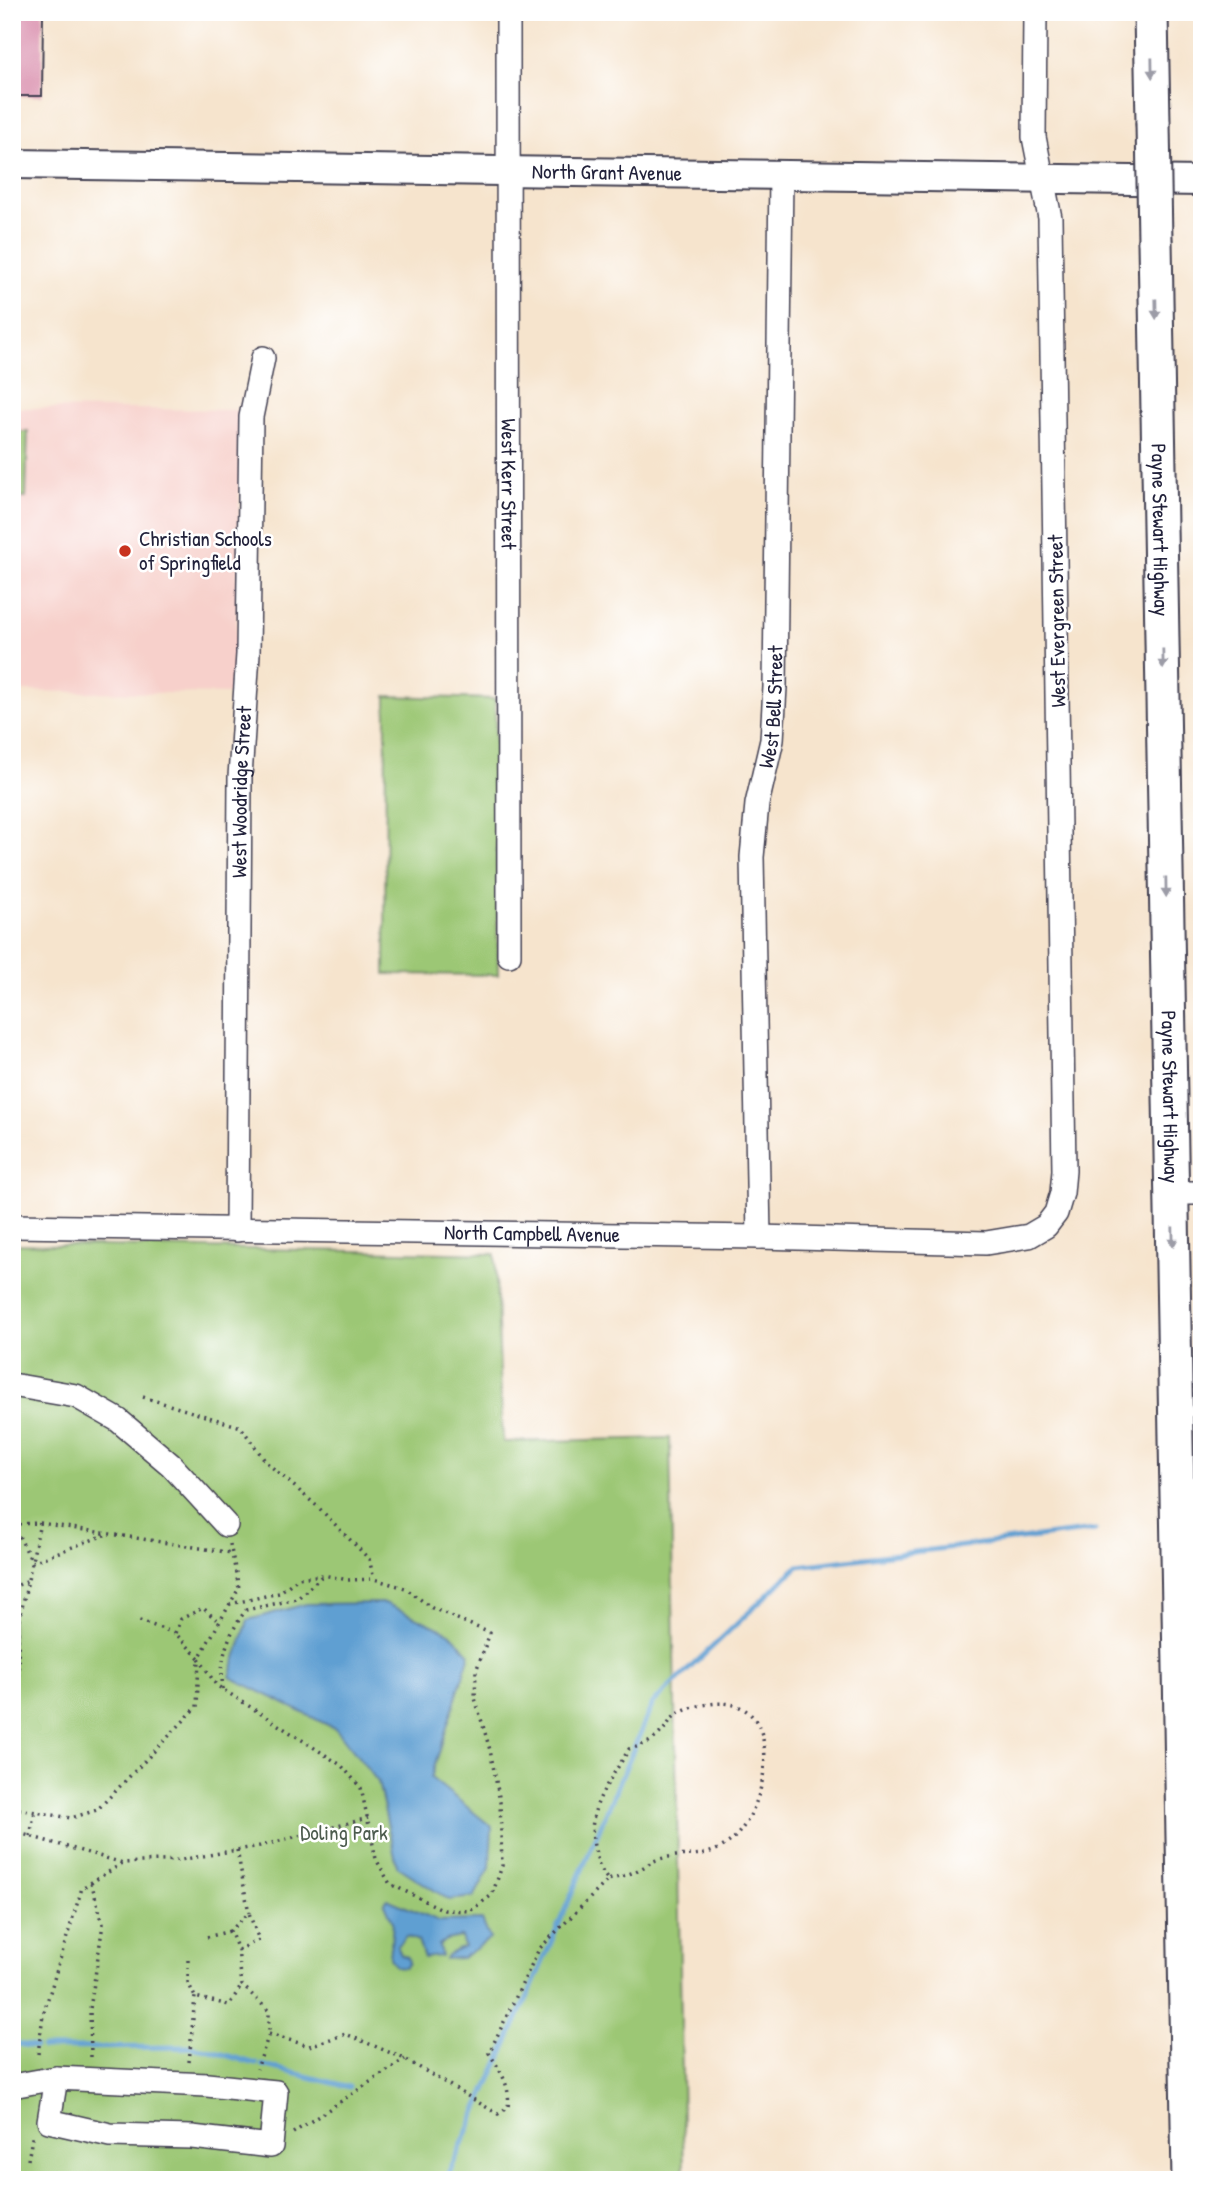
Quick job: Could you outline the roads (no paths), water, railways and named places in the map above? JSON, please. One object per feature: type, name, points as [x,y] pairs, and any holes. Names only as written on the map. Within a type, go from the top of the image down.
[{"type":"highway","name":"Payne Stewart Highway","points":[[1151,12],[1155,241],[1187,1193],[1189,2180]]},
{"type":"main road","name":"North Grant Avenue","points":[[12,164],[1202,181]]},
{"type":"street","name":"West Kerr Street","points":[[508,12],[509,955]]},
{"type":"street","name":"West Evergreen Street","points":[[1035,12],[1034,137],[1050,218],[1064,1171],[1062,1193],[1056,1213],[1046,1226]]},
{"type":"street","name":"West Bell Street","points":[[759,1237],[752,857],[757,804],[772,740],[774,701],[781,175]]},
{"type":"street","name":"West Woodridge Street","points":[[237,1230],[240,777],[248,654],[251,417],[263,358]]},
{"type":"street","name":"North Campbell Avenue","points":[[12,1226],[986,1243],[1029,1236],[1046,1226]]},
{"type":"street","points":[[12,1385],[76,1396],[118,1420],[172,1465],[226,1525]]},
{"type":"street","points":[[12,2086],[56,2078],[207,2085],[276,2092],[271,2146],[192,2137],[110,2135],[49,2121],[56,2078]]},
{"type":"water","points":[[385,1603],[450,1633],[470,1654],[431,1778],[492,1827],[490,1868],[474,1897],[449,1900],[397,1866],[378,1782],[336,1729],[230,1677],[248,1620],[306,1604]]},
{"type":"water","points":[[387,1899],[439,1921],[482,1920],[490,1939],[462,1958],[445,1959],[447,1955],[464,1947],[461,1937],[446,1940],[439,1945],[441,1956],[424,1958],[418,1941],[406,1936],[397,1946],[401,1955],[408,1957],[409,1963],[405,1968],[396,1967],[390,1958],[393,1922],[384,1902]]},
{"type":"waterway","points":[[446,2180],[653,1703],[798,1566],[1095,1530]]},
{"type":"waterway","points":[[12,2043],[35,2047]]},
{"type":"waterway","points":[[42,2048],[189,2047],[256,2064]]},
{"type":"waterway","points":[[262,2065],[349,2087]]},
{"type":"place","name":"Christian Schools of Springfield","points":[[125,551]]},
{"type":"park label","name":"Doling Park","points":[[344,1833]]}]
